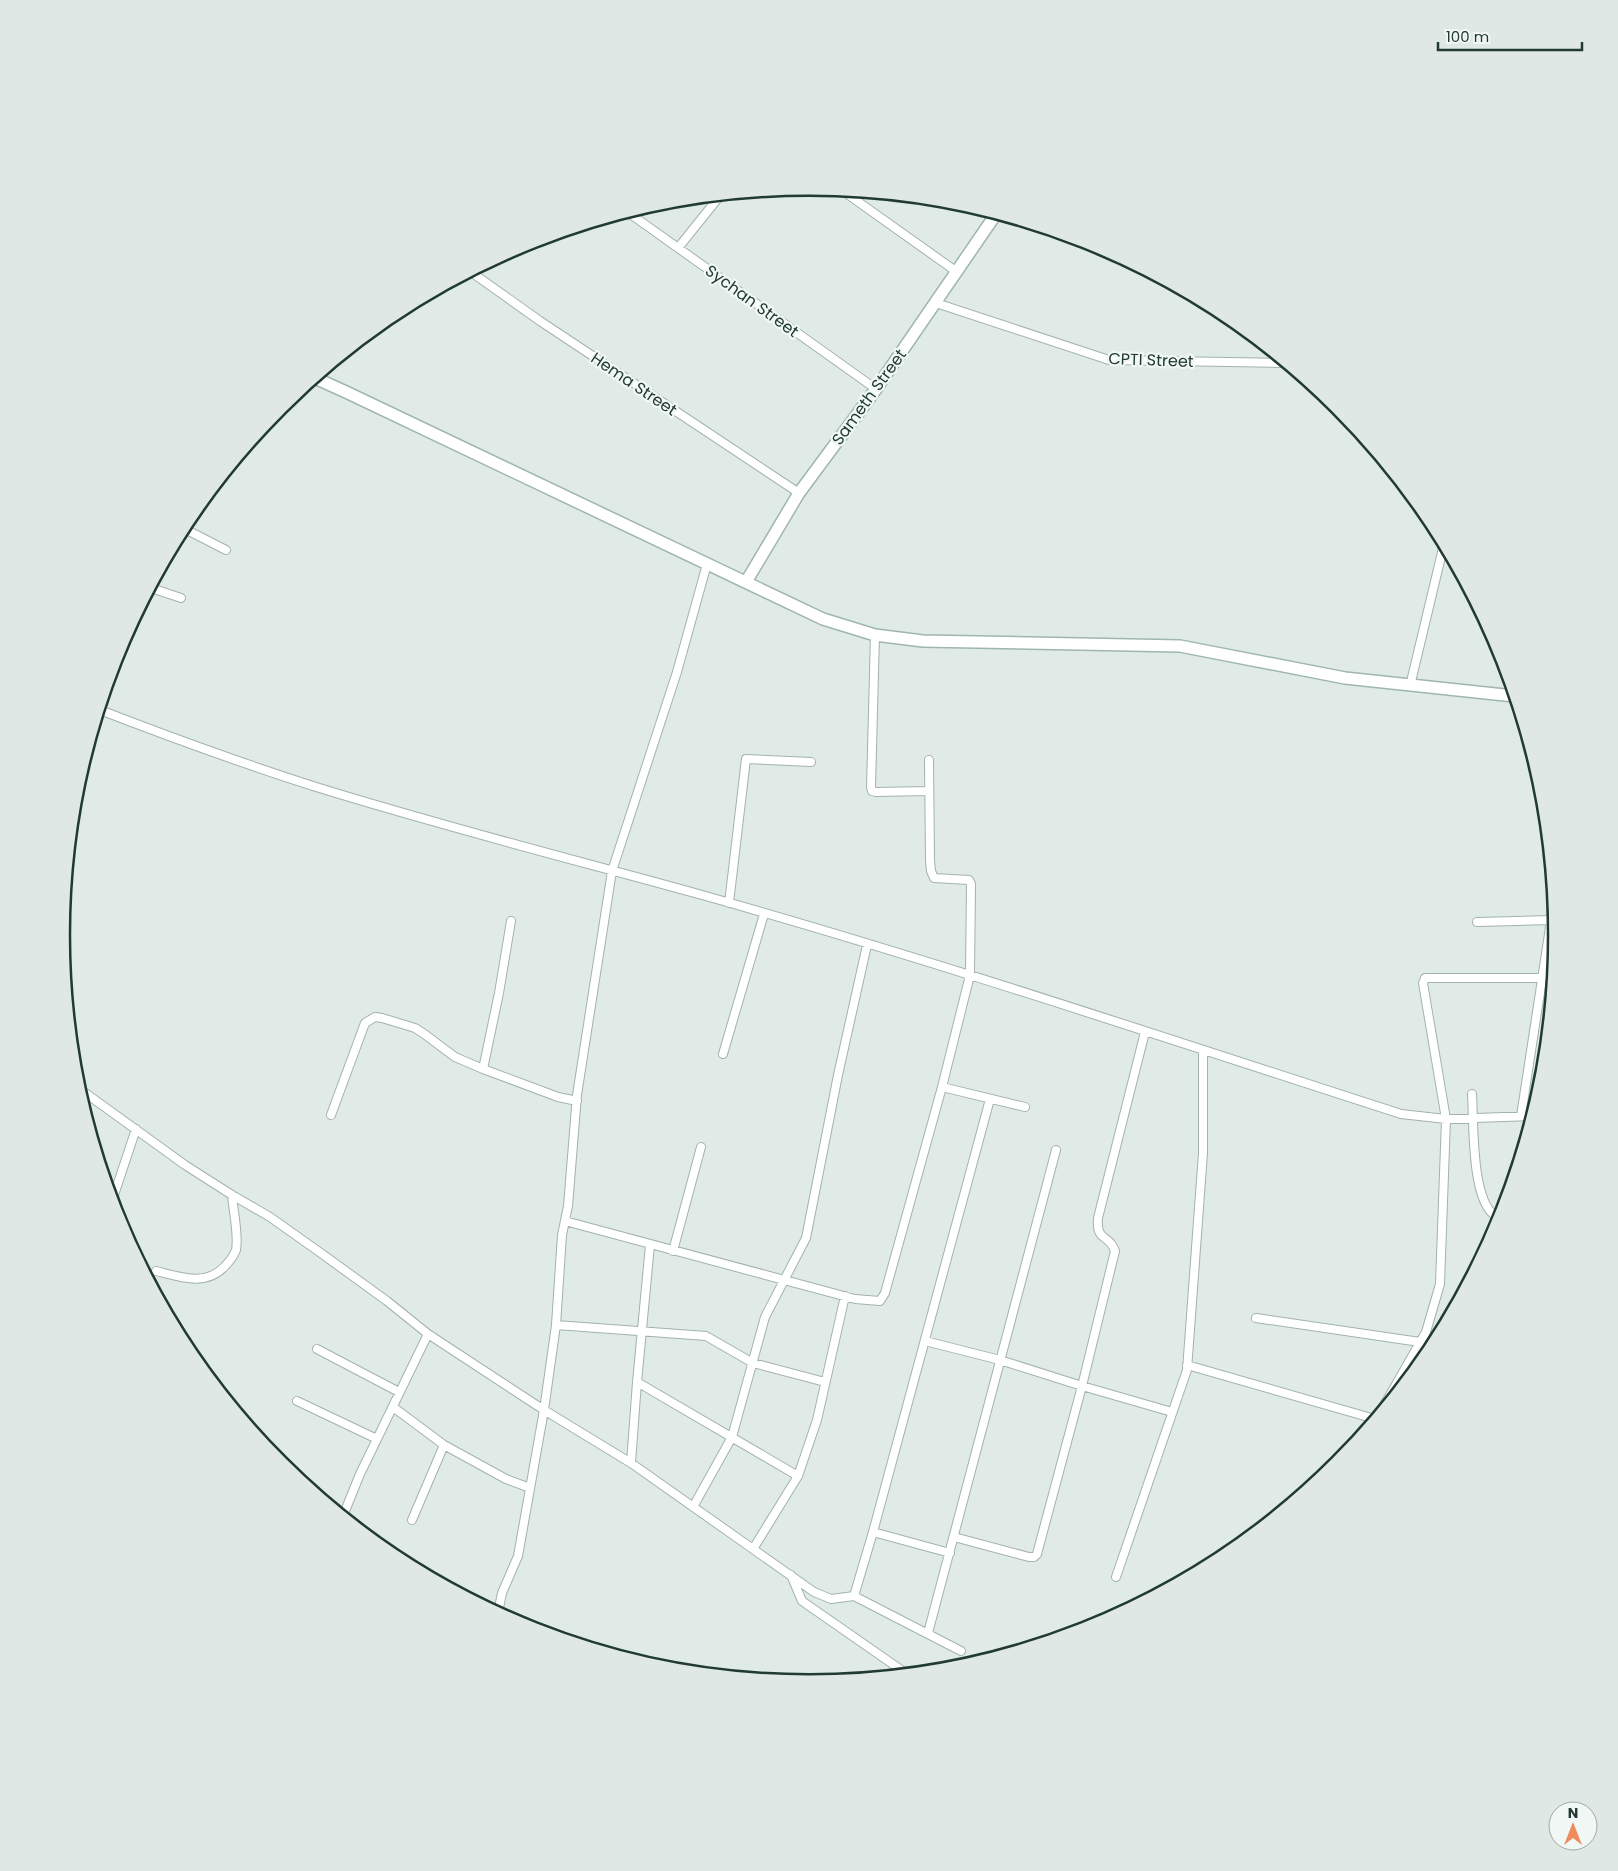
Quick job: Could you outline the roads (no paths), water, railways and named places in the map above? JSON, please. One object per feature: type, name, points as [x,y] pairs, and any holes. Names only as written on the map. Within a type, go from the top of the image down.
[{"type":"street","points":[[853,198],[958,272]]},
{"type":"street","points":[[678,248],[713,203]]},
{"type":"street","name":"Sychan Street","points":[[635,218],[876,390]]},
{"type":"street","name":"Sameth Street","points":[[746,582],[799,493],[876,390],[992,220]]},
{"type":"street","name":"Hema Street","points":[[477,276],[540,321],[799,493]]},
{"type":"street","name":"CPTI Street","points":[[936,303],[1109,360],[1276,363]]},
{"type":"street","points":[[321,381],[823,619],[875,635],[924,641],[1180,646],[1345,678],[1508,695]]},
{"type":"street","points":[[191,532],[226,550]]},
{"type":"street","points":[[1410,686],[1442,554]]},
{"type":"street","points":[[499,1606],[502,1592],[518,1556],[544,1410],[556,1325],[562,1235],[568,1206],[577,1101],[612,871],[677,672],[707,564]]},
{"type":"street","points":[[156,590],[181,598]]},
{"type":"street","points":[[875,635],[872,790],[876,792],[928,791]]},
{"type":"street","points":[[105,712],[154,731],[312,785],[729,903],[970,975],[1401,1114],[1446,1119],[1526,1116]]},
{"type":"street","points":[[729,903],[746,759],[811,762]]},
{"type":"street","points":[[565,1221],[846,1296],[880,1301],[885,1293],[942,1087],[970,975],[971,884],[969,880],[934,878],[932,876],[928,791],[929,760]]},
{"type":"street","points":[[723,1054],[764,914]]},
{"type":"street","points":[[1477,922],[1547,920]]},
{"type":"street","points":[[483,1069],[500,993],[504,953],[510,921]]},
{"type":"street","points":[[693,1507],[732,1438],[766,1317],[806,1238],[867,944]]},
{"type":"street","points":[[1521,1116],[1541,978],[1547,955]]},
{"type":"street","points":[[1398,1381],[1426,1332],[1440,1284],[1446,1119],[1423,983],[1425,978],[1541,978]]},
{"type":"street","points":[[331,1115],[365,1023],[375,1017],[415,1028],[455,1057],[483,1069],[558,1097],[577,1101]]},
{"type":"street","points":[[954,1537],[1029,1557],[1034,1557],[1036,1554],[1082,1386],[1116,1251],[1113,1243],[1100,1236],[1097,1228],[1098,1218],[1145,1032]]},
{"type":"street","points":[[1116,1577],[1187,1365],[1203,1153],[1203,1050]]},
{"type":"street","points":[[942,1087],[1025,1107]]},
{"type":"street","points":[[87,1094],[185,1165],[270,1217],[310,1245],[387,1301],[428,1334],[631,1464],[791,1576],[831,1599],[854,1596],[961,1651]]},
{"type":"street","points":[[1472,1094],[1478,1185],[1485,1205],[1493,1214]]},
{"type":"street","points":[[854,1596],[874,1532],[990,1099]]},
{"type":"street","points":[[116,1190],[136,1129]]},
{"type":"street","points":[[673,1251],[702,1147]]},
{"type":"street","points":[[928,1633],[1056,1150]]},
{"type":"street","points":[[156,1271],[191,1280],[200,1280],[223,1269],[236,1250],[232,1195]]},
{"type":"street","points":[[631,1464],[650,1245]]},
{"type":"street","points":[[753,1550],[798,1476],[817,1420],[846,1296]]},
{"type":"street","points":[[1256,1318],[1420,1342]]},
{"type":"street","points":[[556,1325],[706,1336],[753,1363],[825,1382]]},
{"type":"street","points":[[346,1511],[360,1474],[428,1334]]},
{"type":"street","points":[[925,1341],[1000,1360],[1172,1412]]},
{"type":"street","points":[[317,1349],[400,1392]]},
{"type":"street","points":[[1187,1365],[1369,1417]]},
{"type":"street","points":[[637,1382],[798,1476]]},
{"type":"street","points":[[297,1401],[377,1439]]},
{"type":"street","points":[[393,1407],[444,1445],[506,1479],[530,1488]]},
{"type":"street","points":[[412,1520],[444,1445]]},
{"type":"street","points":[[874,1532],[950,1553]]},
{"type":"street","points":[[791,1576],[802,1601],[898,1669]]}]
